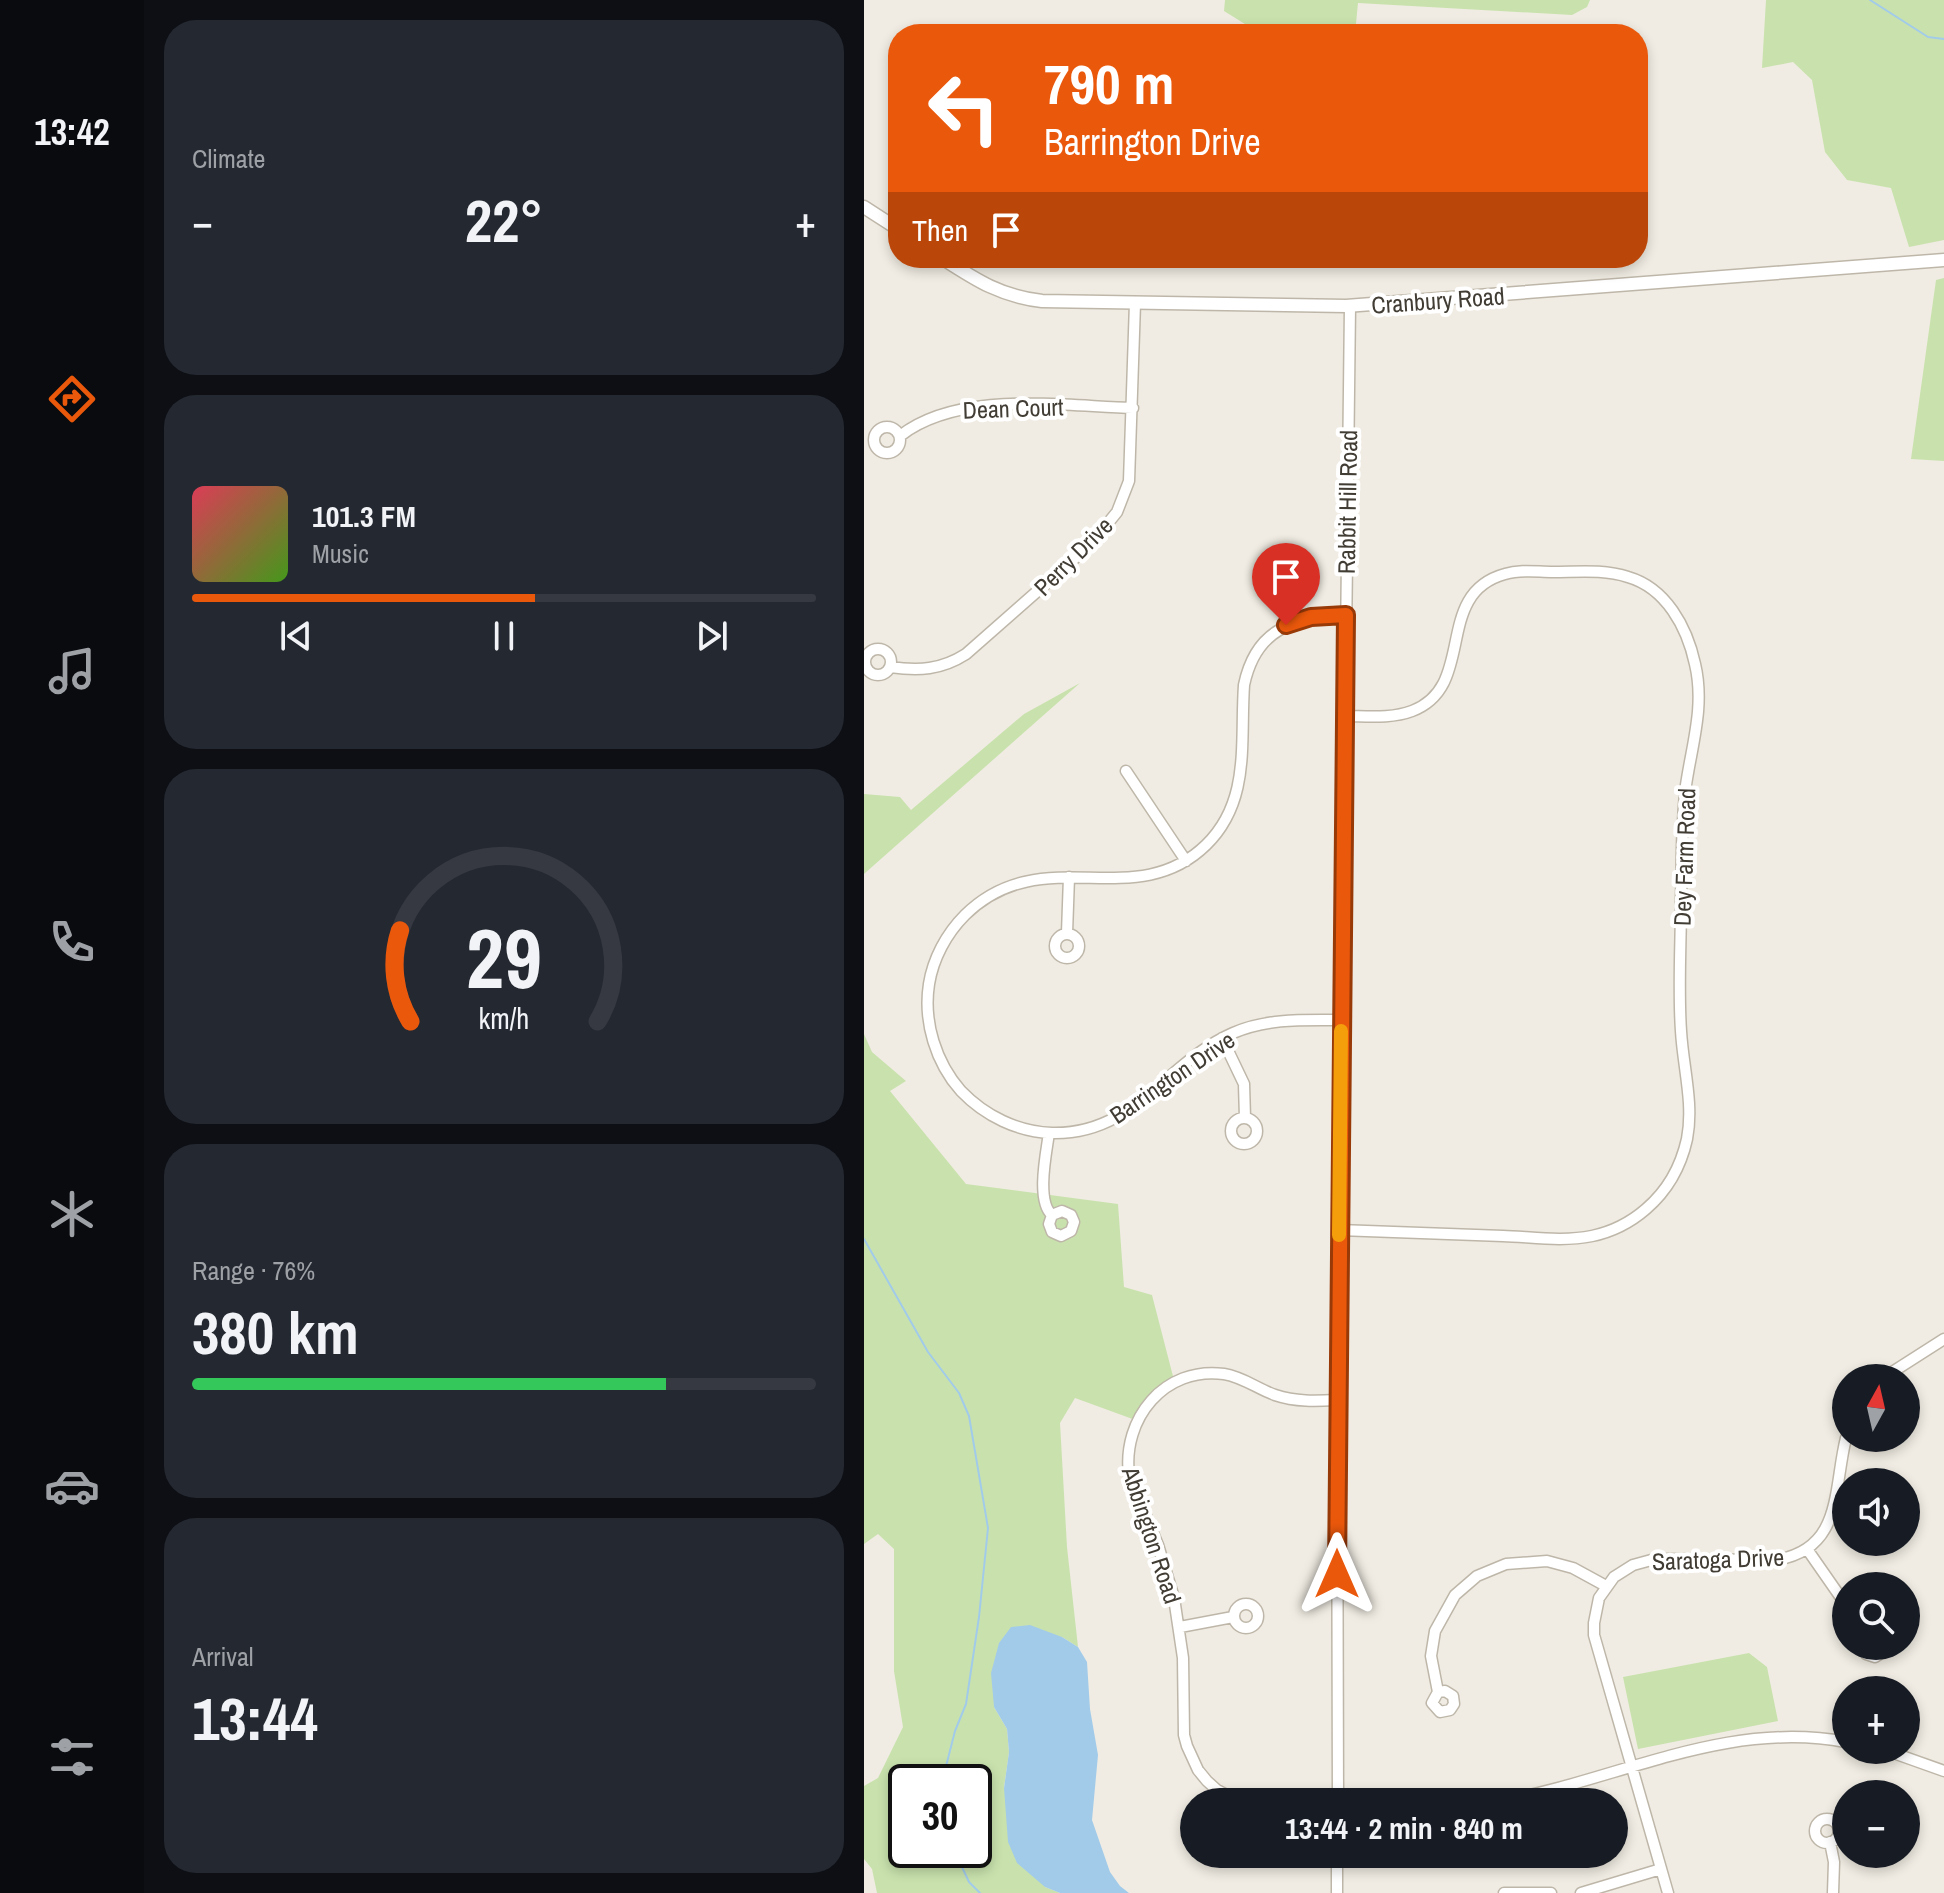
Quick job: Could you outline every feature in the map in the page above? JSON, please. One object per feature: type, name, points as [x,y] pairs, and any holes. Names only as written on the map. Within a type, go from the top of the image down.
[{"type":"street","points":[[864,207],[888,223]]},
{"type":"street","name":"Cranbury Road","points":[[957,268],[982,284],[1017,298],[1042,301],[1350,306],[1944,260]]},
{"type":"street","name":"Perry Drive","points":[[890,667],[930,669],[954,662],[966,654],[1100,536],[1117,512],[1129,481],[1135,303]]},
{"type":"street","name":"Rabbit Hill Road","points":[[1338,1788],[1337,1400],[1350,306]]},
{"type":"street","name":"Dean Court","points":[[900,436],[942,413],[984,405],[1133,408]]},
{"type":"street","name":"Dey Farm Road","points":[[1339,1230],[1576,1238],[1606,1232],[1627,1222],[1647,1208],[1667,1186],[1682,1157],[1689,1125],[1681,1027],[1682,827],[1686,784],[1699,717],[1698,681],[1691,647],[1682,627],[1664,600],[1643,583],[1614,573],[1518,571],[1494,578],[1475,591],[1468,601],[1459,621],[1448,677],[1426,704],[1393,716],[1344,716]]},
{"type":"street","name":"Barrington Drive","points":[[1341,1020],[1269,1022],[1222,1038],[1200,1052],[1139,1104],[1112,1121],[1080,1131],[1049,1133],[1031,1131],[999,1120],[962,1091],[943,1066],[928,1019],[929,987],[943,944],[986,897],[1017,883],[1048,877],[1144,877],[1186,861],[1215,835],[1237,794],[1243,763],[1244,685],[1252,660],[1275,632],[1297,620],[1346,615]]},
{"type":"street","points":[[1126,771],[1186,861]]},
{"type":"street","points":[[1067,933],[1069,877]]},
{"type":"street","points":[[1222,1038],[1244,1084],[1245,1118]]},
{"type":"street","points":[[1049,1133],[1043,1201],[1047,1212],[1052,1215]]},
{"type":"street","points":[[1905,1364],[1944,1339]]},
{"type":"street","name":"Abbington Road","points":[[1215,1788],[1198,1770],[1187,1746],[1180,1627],[1158,1545],[1129,1475],[1128,1447],[1142,1411],[1151,1400],[1171,1384],[1196,1375],[1235,1377],[1291,1399],[1337,1400]]},
{"type":"street","name":"Saratoga Drive","points":[[1606,1586],[1624,1569],[1643,1561],[1776,1560],[1797,1555],[1823,1533],[1833,1513],[1844,1452]]},
{"type":"street","points":[[1807,1549],[1832,1585]]},
{"type":"street","points":[[1438,1692],[1431,1656],[1435,1631],[1455,1595],[1477,1576],[1506,1564],[1547,1561],[1573,1568],[1606,1586],[1595,1610],[1594,1635],[1668,1893]]},
{"type":"street","points":[[1180,1627],[1233,1617]]},
{"type":"street","points":[[1550,1788],[1697,1748],[1754,1738],[1805,1737],[1832,1740]]},
{"type":"street","points":[[1920,1762],[1944,1771]]},
{"type":"street","points":[[1830,1842],[1834,1862],[1833,1893]]},
{"type":"street","points":[[1337,1868],[1337,1893]]},
{"type":"street","points":[[1581,1893],[1661,1869]]},
{"type":"street","points":[[1504,1893],[1551,1893]]},
{"type":"green space","points":[[1225,0],[1590,0],[1587,7],[1572,15],[1358,3],[1356,24],[1245,24],[1224,11]]},
{"type":"green space","points":[[1766,0],[1944,0],[1944,240],[1909,247],[1891,188],[1847,180],[1825,152],[1812,80],[1793,62],[1762,68]]},
{"type":"green space","points":[[1944,278],[1944,461],[1911,459],[1936,280]]},
{"type":"green space","points":[[1080,683],[864,874],[864,794],[900,797],[911,810],[1024,714]]},
{"type":"green space","points":[[864,1034],[872,1052],[906,1081],[890,1091],[966,1184],[1118,1204],[1124,1287],[1152,1295],[1175,1384],[1138,1421],[1075,1398],[1060,1423],[1067,1547],[1078,1647],[1062,1637],[994,1707],[1007,1729],[1009,1752],[1004,1788],[1045,1887],[1060,1893],[877,1893],[872,1869],[864,1859],[864,1786],[878,1778],[903,1727],[894,1671],[894,1549],[878,1534],[864,1544]]},
{"type":"green space","points":[[1749,1653],[1767,1667],[1778,1721],[1638,1749],[1623,1677]]},
{"type":"water","points":[[1030,1625],[1062,1637],[1078,1647],[1087,1662],[1090,1709],[1098,1755],[1092,1820],[1110,1872],[1129,1893],[1060,1893],[1045,1887],[1017,1863],[1008,1842],[1004,1788],[1009,1752],[1007,1729],[994,1707],[991,1673],[999,1643],[1011,1627]]},
{"type":"waterway","points":[[1870,0],[1928,37],[1944,39]]},
{"type":"waterway","points":[[864,1239],[928,1352],[959,1393],[969,1416],[988,1528],[966,1704],[947,1764]]},
{"type":"waterway","points":[[962,1868],[969,1882],[980,1893]]},
{"type":"slow traffic","points":[[1339,1235],[1341,1031]]},
{"type":"route","points":[[1286,625],[1311,617],[1346,615],[1337,1574]]}]
